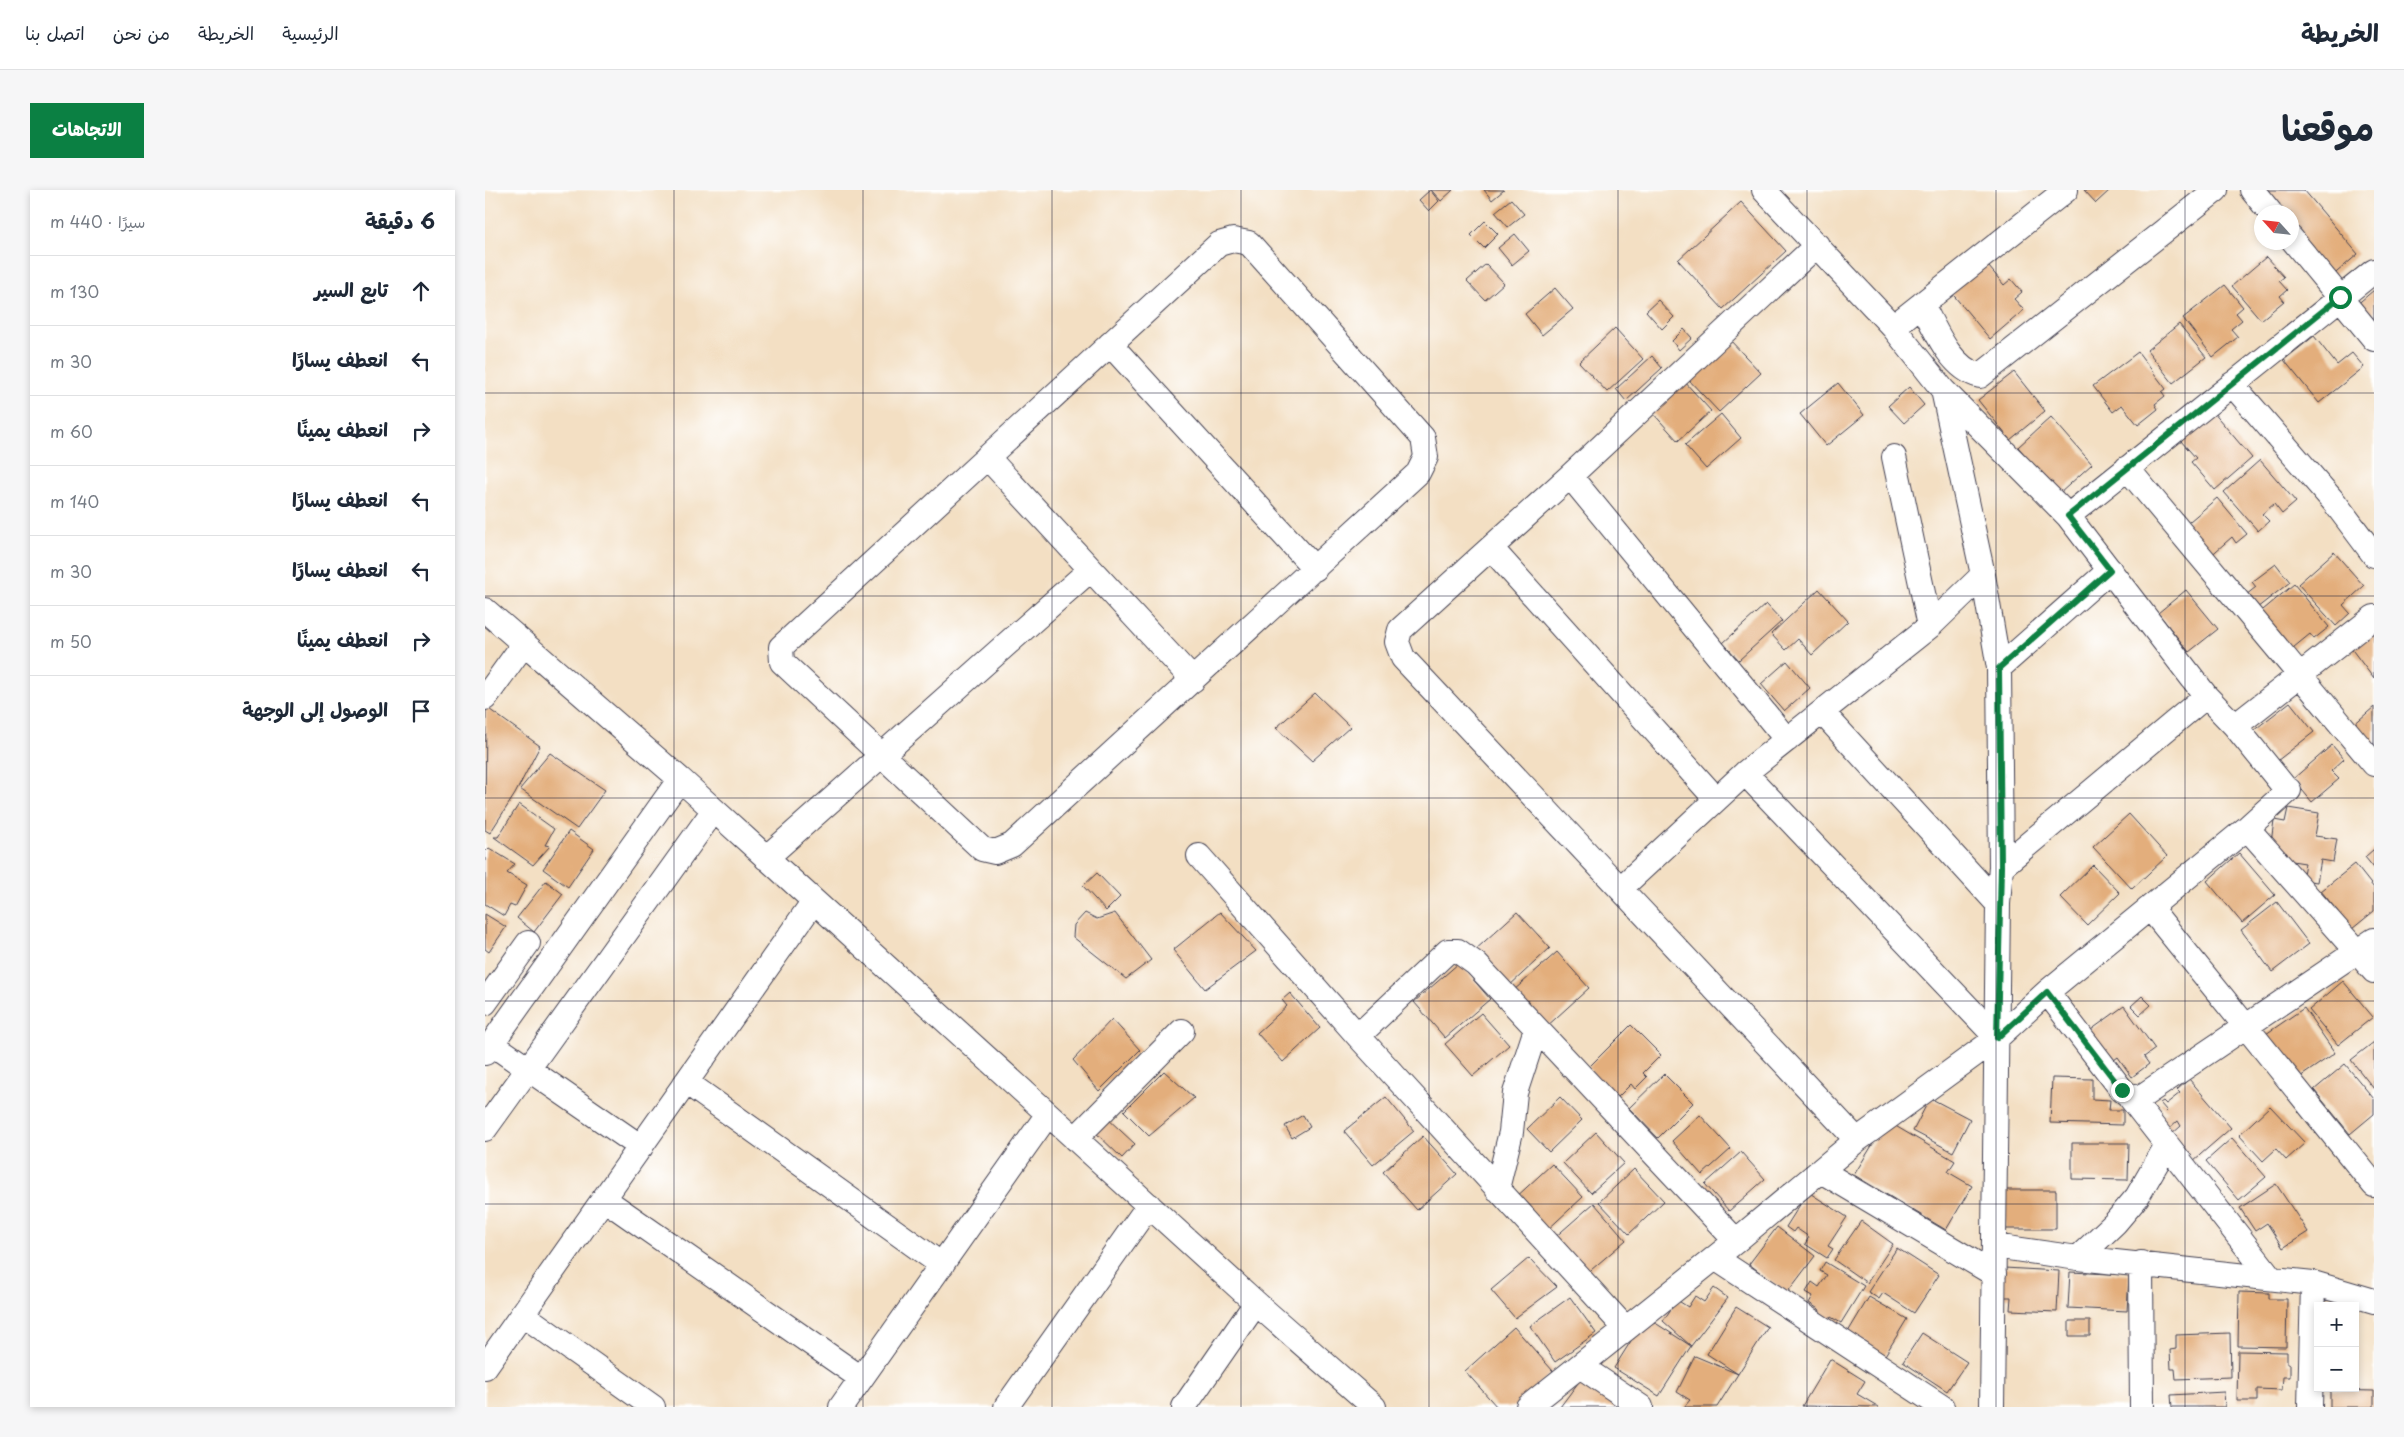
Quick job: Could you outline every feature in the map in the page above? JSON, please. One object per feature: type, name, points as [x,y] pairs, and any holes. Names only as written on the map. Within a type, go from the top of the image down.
[{"type":"street","points":[[1528,1407],[1736,1241],[1857,1140],[1997,1038],[2047,992],[2247,828],[2289,790],[2286,789],[2235,726],[2206,696],[2068,516],[1943,390],[1893,327],[1764,190]]},
{"type":"street","points":[[1893,327],[2066,190]]},
{"type":"street","points":[[1922,304],[1940,339],[1960,366],[1969,373],[1980,376],[2216,190]]},
{"type":"street","points":[[2252,190],[2264,205]]},
{"type":"street","points":[[1233,240],[1249,243],[1423,438],[1426,456],[1418,473],[1011,845],[995,852],[982,849],[782,662],[781,647],[1110,344],[1219,244],[1233,240]]},
{"type":"street","points":[[1817,245],[1571,476],[1400,630],[1397,642],[1403,658],[1857,1140]]},
{"type":"street","points":[[2299,248],[2374,339]]},
{"type":"street","points":[[2068,516],[2374,271]]},
{"type":"street","points":[[1110,344],[1315,569]]},
{"type":"street","points":[[2232,384],[2335,503],[2374,555]]},
{"type":"street","points":[[1943,390],[1983,575],[1999,668],[2001,867],[1998,904],[1992,1407]]},
{"type":"street","points":[[987,457],[1193,680]]},
{"type":"street","points":[[1895,457],[1929,626]]},
{"type":"street","points":[[2127,468],[2374,764]]},
{"type":"street","points":[[1571,476],[1787,740]]},
{"type":"street","points":[[1491,548],[1717,799]]},
{"type":"street","points":[[766,858],[1090,570]]},
{"type":"street","points":[[1999,668],[2110,570]]},
{"type":"street","points":[[1621,888],[1745,773],[1929,626],[1983,575]]},
{"type":"street","points":[[485,610],[523,645],[680,779],[1256,1303],[1374,1407]]},
{"type":"street","points":[[2235,726],[2374,617]]},
{"type":"street","points":[[485,698],[523,645]]},
{"type":"street","points":[[2001,867],[2206,696]]},
{"type":"street","points":[[1822,712],[1998,904]]},
{"type":"street","points":[[1745,773],[1997,1038]]},
{"type":"street","points":[[641,1147],[528,1070],[488,1049],[680,779]]},
{"type":"street","points":[[485,1129],[714,810]]},
{"type":"street","points":[[2247,828],[2366,945],[2374,971]]},
{"type":"street","points":[[1199,856],[1358,1036],[1626,1329]]},
{"type":"street","points":[[485,1367],[814,901]]},
{"type":"street","points":[[2150,908],[2244,1027],[2374,1185]]},
{"type":"street","points":[[485,1003],[528,943]]},
{"type":"street","points":[[2129,1096],[2135,1098],[2144,1094],[2366,945]]},
{"type":"street","points":[[1358,1036],[1448,950],[1458,952],[1476,964],[1736,1241]]},
{"type":"street","points":[[2047,992],[2271,1278]]},
{"type":"street","points":[[1497,1189],[1511,1132],[1515,1093],[1536,1029]]},
{"type":"street","points":[[1075,1139],[1182,1031]]},
{"type":"street","points":[[686,1082],[942,1265]]},
{"type":"street","points":[[841,1407],[1049,1114]]},
{"type":"street","points":[[2078,1258],[2115,1223],[2137,1197],[2167,1145]]},
{"type":"street","points":[[1821,1171],[1994,1274]]},
{"type":"street","points":[[604,1199],[861,1378]]},
{"type":"street","points":[[1006,1407],[1149,1205]]},
{"type":"street","points":[[1994,1246],[2078,1258],[2141,1263],[2313,1283],[2374,1301]]},
{"type":"street","points":[[1715,1258],[1942,1407]]},
{"type":"street","points":[[2139,1405],[2141,1263]]},
{"type":"street","points":[[2310,1407],[2313,1283]]},
{"type":"street","points":[[1184,1407],[1256,1303]]},
{"type":"street","points":[[523,1314],[650,1406]]},
{"type":"street","points":[[1580,1366],[1641,1407]]},
{"type":"building","points":[[1430,190],[1439,201],[1429,211],[1419,200]]},
{"type":"building","points":[[1431,190],[1453,190],[1441,201]]},
{"type":"building","points":[[1484,190],[1504,190],[1492,200]]},
{"type":"building","points":[[2084,190],[2110,190],[2096,203]]},
{"type":"building","points":[[2257,190],[2304,190],[2358,254],[2330,278],[2299,241],[2299,205],[2270,205]]},
{"type":"building","points":[[1511,199],[1524,214],[1508,227],[1495,212]]},
{"type":"building","points":[[1741,202],[1786,251],[1723,309],[1678,260]]},
{"type":"building","points":[[1485,221],[1498,234],[1484,248],[1471,235]]},
{"type":"building","points":[[1515,234],[1529,251],[1512,265],[1498,248]]},
{"type":"building","points":[[2266,257],[2284,277],[2279,281],[2287,290],[2280,296],[2284,301],[2261,320],[2232,286]]},
{"type":"building","points":[[1984,261],[2004,285],[2011,279],[2022,292],[2014,299],[2024,310],[1990,339],[1950,291]]},
{"type":"building","points":[[1486,264],[1504,283],[1485,300],[1467,281]]},
{"type":"building","points":[[2225,285],[2243,307],[2236,313],[2242,320],[2231,329],[2238,337],[2213,357],[2183,318]]},
{"type":"building","points":[[1555,288],[1573,309],[1542,335],[1525,314]]},
{"type":"building","points":[[2374,290],[2374,328],[2355,306]]},
{"type":"building","points":[[1658,300],[1674,317],[1662,329],[1646,311]]},
{"type":"building","points":[[2179,324],[2206,357],[2173,383],[2147,350]]},
{"type":"building","points":[[1615,328],[1643,359],[1607,392],[1579,362]]},
{"type":"building","points":[[1684,329],[1692,338],[1679,350],[1672,341]]},
{"type":"building","points":[[2314,336],[2337,365],[2352,353],[2364,367],[2319,403],[2284,360]]},
{"type":"building","points":[[1729,339],[1761,373],[1719,412],[1687,378]]},
{"type":"building","points":[[2138,352],[2166,389],[2162,392],[2165,396],[2155,404],[2158,409],[2138,425],[2122,405],[2113,412],[2093,386]]},
{"type":"building","points":[[1652,356],[1662,368],[1626,401],[1616,389]]},
{"type":"building","points":[[2014,372],[2045,411],[2010,440],[1978,400]]},
{"type":"building","points":[[1684,381],[1711,411],[1678,441],[1651,411]]},
{"type":"building","points":[[1838,383],[1864,415],[1826,446],[1800,414]]},
{"type":"building","points":[[1909,387],[1924,405],[1904,423],[1888,406]]},
{"type":"building","points":[[2213,412],[2252,458],[2215,490],[2191,462],[2196,458],[2180,440]]},
{"type":"building","points":[[1721,414],[1741,438],[1706,469],[1685,445]]},
{"type":"building","points":[[2051,417],[2092,464],[2059,494],[2018,447]]},
{"type":"building","points":[[2260,460],[2296,502],[2282,514],[2274,504],[2262,514],[2269,521],[2258,531],[2224,492]]},
{"type":"building","points":[[2217,498],[2247,534],[2236,543],[2232,537],[2208,558],[2183,527]]},
{"type":"building","points":[[2334,552],[2364,586],[2343,605],[2350,613],[2336,626],[2298,584]]},
{"type":"building","points":[[2276,564],[2290,582],[2257,608],[2246,595],[2256,587],[2252,582]]},
{"type":"building","points":[[2294,584],[2329,627],[2314,639],[2310,634],[2288,652],[2257,615]]},
{"type":"building","points":[[1819,589],[1848,621],[1812,655],[1798,639],[1786,650],[1771,634]]},
{"type":"building","points":[[2186,590],[2218,629],[2189,652],[2158,613]]},
{"type":"building","points":[[1766,604],[1782,621],[1739,660],[1723,643]]},
{"type":"building","points":[[2374,629],[2374,679],[2350,647]]},
{"type":"building","points":[[1787,661],[1810,688],[1784,711],[1761,684]]},
{"type":"building","points":[[1315,693],[1350,727],[1312,761],[1276,728]]},
{"type":"building","points":[[2290,702],[2314,732],[2277,761],[2253,731]]},
{"type":"building","points":[[486,707],[540,746],[515,794],[490,833],[485,830]]},
{"type":"building","points":[[2374,707],[2374,746],[2352,726]]},
{"type":"building","points":[[2332,745],[2344,759],[2331,771],[2339,779],[2312,802],[2293,779]]},
{"type":"building","points":[[550,753],[605,790],[577,829],[520,789]]},
{"type":"building","points":[[519,804],[554,829],[545,845],[550,846],[533,865],[494,837],[498,837]]},
{"type":"building","points":[[2288,808],[2319,813],[2315,836],[2337,839],[2333,862],[2321,860],[2317,882],[2302,880],[2305,863],[2286,860],[2287,853],[2270,851],[2274,820],[2285,822]]},
{"type":"building","points":[[2129,814],[2167,856],[2132,889],[2093,847]]},
{"type":"building","points":[[569,831],[594,849],[568,887],[543,869]]},
{"type":"building","points":[[489,848],[515,864],[507,873],[527,885],[515,907],[510,905],[504,916],[485,904],[485,852]]},
{"type":"building","points":[[2374,849],[2374,868],[2365,857]]},
{"type":"building","points":[[2239,853],[2275,895],[2242,923],[2207,881]]},
{"type":"building","points":[[2355,864],[2374,888],[2374,911],[2352,929],[2321,891]]},
{"type":"building","points":[[2093,865],[2120,893],[2087,925],[2060,897]]},
{"type":"building","points":[[1097,873],[1120,897],[1106,911],[1083,886]]},
{"type":"building","points":[[546,881],[563,894],[534,932],[517,918]]},
{"type":"building","points":[[2277,902],[2309,944],[2272,972],[2241,930]]},
{"type":"building","points":[[1220,912],[1256,951],[1205,989],[1173,950]]},
{"type":"building","points":[[1517,912],[1550,948],[1508,987],[1474,951]]},
{"type":"building","points":[[1085,913],[1097,919],[1115,913],[1151,960],[1126,979],[1073,937],[1074,925]]},
{"type":"building","points":[[485,914],[506,927],[489,952],[485,949]]},
{"type":"building","points":[[1557,952],[1589,988],[1545,1028],[1513,991]]},
{"type":"building","points":[[1459,963],[1490,999],[1445,1038],[1414,1002]]},
{"type":"building","points":[[2343,981],[2373,1017],[2338,1045],[2309,1010]]},
{"type":"building","points":[[1290,993],[1320,1028],[1283,1062],[1257,1033],[1287,1006],[1282,1000]]},
{"type":"building","points":[[2142,996],[2151,1005],[2140,1015],[2131,1006]]},
{"type":"building","points":[[2124,1006],[2155,1049],[2144,1057],[2149,1064],[2132,1077],[2118,1057],[2110,1063],[2084,1035]]},
{"type":"building","points":[[2304,1008],[2335,1053],[2297,1079],[2266,1034]]},
{"type":"building","points":[[1481,1013],[1509,1045],[1473,1076],[1445,1044]]},
{"type":"building","points":[[1112,1019],[1140,1050],[1099,1091],[1073,1060]]},
{"type":"building","points":[[1631,1025],[1661,1055],[1643,1073],[1647,1077],[1635,1089],[1631,1084],[1617,1098],[1588,1068]]},
{"type":"building","points":[[2374,1042],[2374,1089],[2351,1060]]},
{"type":"building","points":[[2345,1064],[2374,1099],[2374,1114],[2350,1134],[2314,1090]]},
{"type":"building","points":[[1164,1071],[1194,1098],[1149,1136],[1124,1111]]},
{"type":"building","points":[[1664,1074],[1693,1103],[1658,1138],[1629,1108]]},
{"type":"building","points":[[2052,1078],[2092,1079],[2092,1099],[2110,1100],[2109,1110],[2123,1110],[2123,1125],[2050,1123]]},
{"type":"building","points":[[2189,1079],[2231,1128],[2193,1161],[2171,1135],[2181,1126],[2178,1121],[2166,1132],[2157,1121],[2167,1111],[2160,1103],[2163,1101],[2166,1104],[2180,1093],[2177,1090]]},
{"type":"building","points":[[1386,1097],[1414,1131],[1373,1165],[1344,1131]]},
{"type":"building","points":[[1560,1097],[1582,1120],[1549,1152],[1527,1129]]},
{"type":"building","points":[[1930,1098],[1970,1119],[1953,1152],[1913,1131]]},
{"type":"building","points":[[2270,1106],[2305,1143],[2286,1160],[2276,1149],[2263,1161],[2239,1135]]},
{"type":"building","points":[[1303,1115],[1310,1127],[1292,1138],[1285,1126]]},
{"type":"building","points":[[1700,1115],[1731,1149],[1702,1175],[1672,1141]]},
{"type":"building","points":[[1106,1117],[1135,1144],[1122,1158],[1093,1130]]},
{"type":"building","points":[[1887,1121],[1955,1161],[1948,1172],[1972,1186],[1946,1230],[1854,1175]]},
{"type":"building","points":[[1596,1132],[1624,1163],[1591,1193],[1563,1163]]},
{"type":"building","points":[[1423,1136],[1457,1174],[1417,1210],[1383,1172]]},
{"type":"building","points":[[2232,1138],[2266,1177],[2239,1200],[2206,1161]]},
{"type":"building","points":[[2072,1143],[2129,1143],[2128,1180],[2072,1179]]},
{"type":"building","points":[[1741,1152],[1765,1179],[1729,1211],[1705,1184]]},
{"type":"building","points":[[1552,1164],[1583,1197],[1544,1233],[1514,1199]]},
{"type":"building","points":[[1634,1169],[1664,1201],[1629,1234],[1599,1202]]},
{"type":"building","points":[[2276,1184],[2308,1232],[2283,1248],[2267,1223],[2255,1231],[2240,1208]]},
{"type":"building","points":[[2005,1190],[2056,1190],[2056,1229],[2005,1229]]},
{"type":"building","points":[[1808,1192],[1847,1217],[1828,1246],[1833,1249],[1827,1258],[1805,1244],[1809,1237],[1796,1228],[1793,1232],[1786,1227]]},
{"type":"building","points":[[1594,1203],[1626,1240],[1584,1276],[1553,1239]]},
{"type":"building","points":[[1861,1221],[1893,1244],[1867,1283],[1834,1260]]},
{"type":"building","points":[[1777,1227],[1815,1256],[1787,1293],[1749,1264]]},
{"type":"building","points":[[1897,1248],[1939,1275],[1914,1313],[1883,1293],[1879,1299],[1868,1292]]},
{"type":"building","points":[[1529,1258],[1557,1287],[1515,1318],[1491,1290]]},
{"type":"building","points":[[1825,1262],[1864,1286],[1841,1323],[1831,1317],[1827,1324],[1816,1317],[1820,1310],[1809,1303],[1813,1296],[1806,1292],[1812,1282],[1819,1287],[1827,1275],[1820,1271]]},
{"type":"building","points":[[2004,1268],[2059,1271],[2057,1312],[2010,1310],[2011,1297],[2003,1297]]},
{"type":"building","points":[[2070,1272],[2129,1275],[2127,1311],[2068,1308]]},
{"type":"building","points":[[1714,1288],[1728,1298],[1691,1346],[1663,1321],[1677,1300],[1688,1307],[1695,1296],[1704,1302]]},
{"type":"building","points":[[2239,1292],[2269,1293],[2269,1299],[2287,1299],[2286,1347],[2238,1346]]},
{"type":"building","points":[[1570,1297],[1596,1333],[1555,1362],[1530,1326]]},
{"type":"building","points":[[1869,1297],[1907,1319],[1884,1357],[1864,1349],[1867,1343],[1848,1332]]},
{"type":"building","points":[[1736,1307],[1768,1327],[1738,1374],[1707,1354]]},
{"type":"building","points":[[1646,1317],[1691,1346],[1659,1396],[1614,1368]]},
{"type":"building","points":[[2069,1321],[2090,1321],[2090,1336],[2069,1336]]},
{"type":"building","points":[[1514,1327],[1553,1371],[1514,1407],[1497,1407],[1465,1371]]},
{"type":"building","points":[[1922,1333],[1967,1362],[1947,1391],[1903,1362]]},
{"type":"building","points":[[2230,1333],[2231,1377],[2176,1379],[2175,1369],[2171,1369],[2170,1350],[2176,1349],[2176,1335]]},
{"type":"building","points":[[2238,1351],[2287,1352],[2287,1364],[2290,1364],[2290,1377],[2283,1377],[2282,1390],[2257,1389],[2257,1401],[2237,1401]]},
{"type":"building","points":[[1695,1356],[1738,1374],[1717,1407],[1684,1407],[1690,1400],[1677,1392]]},
{"type":"building","points":[[1830,1359],[1865,1381],[1857,1394],[1879,1407],[1802,1406]]},
{"type":"building","points":[[1581,1379],[1618,1407],[1560,1407]]},
{"type":"building","points":[[2374,1391],[2374,1407],[2330,1407],[2330,1392]]},
{"type":"building","points":[[2224,1392],[2225,1407],[2172,1407],[2171,1395]]},
{"type":"route","points":[[2122,1090],[2047,992],[1997,1038],[1998,904],[2001,867],[1999,668],[2110,570],[2068,516],[2340,297]]}]
